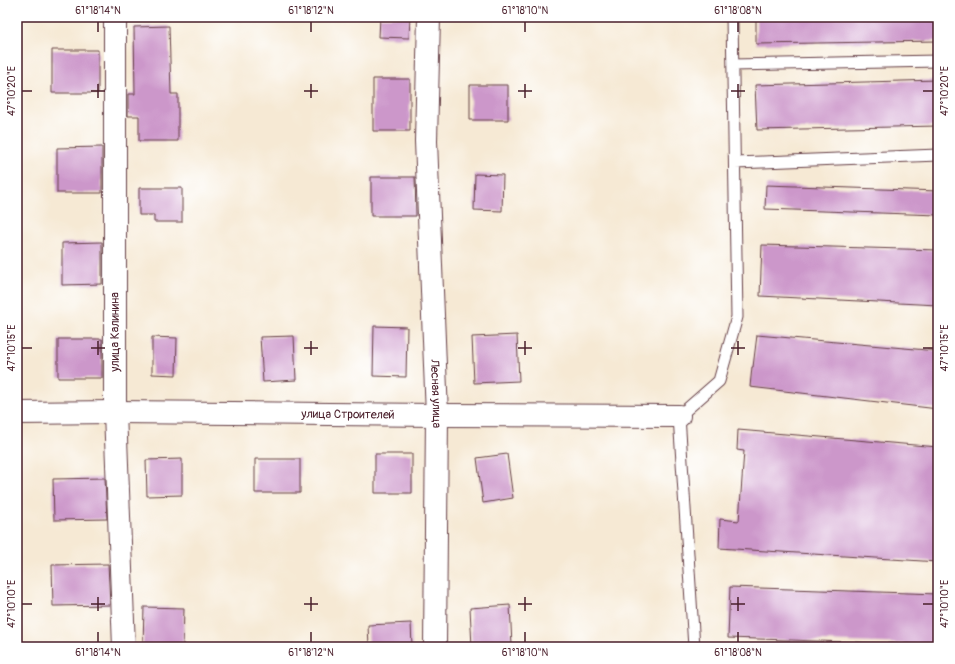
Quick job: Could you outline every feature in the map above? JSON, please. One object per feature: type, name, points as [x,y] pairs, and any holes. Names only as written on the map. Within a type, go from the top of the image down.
[{"type":"street","name":"улица Калинина","points":[[115,17],[114,412],[124,647]]},
{"type":"street","name":"Лесная улица","points":[[429,17],[426,141],[437,415],[435,647]]},
{"type":"street","name":"улица Строителей","points":[[17,413],[114,412],[679,416]]},
{"type":"lane","points":[[694,647],[679,416],[719,381],[737,317],[732,17]]},
{"type":"lane","points":[[733,65],[938,61]]},
{"type":"lane","points":[[735,163],[938,155]]},
{"type":"building","points":[[380,17],[410,17],[409,38],[379,37]]},
{"type":"building","points":[[756,17],[938,17],[938,41],[756,44]]},
{"type":"building","points":[[169,26],[171,94],[178,94],[178,141],[139,141],[139,116],[128,116],[128,94],[135,94],[134,27]]},
{"type":"building","points":[[52,50],[98,50],[98,93],[52,93]]},
{"type":"building","points":[[373,79],[410,79],[410,131],[373,131]]},
{"type":"building","points":[[938,80],[938,126],[757,130],[755,85]]},
{"type":"building","points":[[470,85],[508,85],[508,120],[470,120]]},
{"type":"building","points":[[102,147],[102,193],[57,193],[57,148]]},
{"type":"building","points":[[475,174],[503,175],[502,211],[474,210]]},
{"type":"building","points":[[371,177],[415,177],[416,216],[371,216]]},
{"type":"building","points":[[766,185],[938,191],[938,215],[765,209]]},
{"type":"building","points":[[139,188],[182,188],[182,222],[154,222],[154,215],[139,215]]},
{"type":"building","points":[[102,242],[102,284],[62,285],[62,243]]},
{"type":"building","points":[[762,245],[938,250],[938,305],[760,296]]},
{"type":"building","points":[[374,326],[407,327],[406,377],[373,376]]},
{"type":"building","points":[[517,335],[519,381],[474,383],[472,337]]},
{"type":"building","points":[[757,335],[938,351],[938,409],[750,387]]},
{"type":"building","points":[[294,336],[296,380],[263,382],[260,337]]},
{"type":"building","points":[[152,337],[177,338],[176,375],[152,374]]},
{"type":"building","points":[[58,339],[102,339],[102,378],[58,378]]},
{"type":"building","points":[[738,430],[938,447],[938,562],[719,548],[720,519],[739,521],[744,451],[737,450]]},
{"type":"building","points":[[375,454],[412,454],[412,493],[375,493]]},
{"type":"building","points":[[507,454],[513,498],[483,503],[477,458]]},
{"type":"building","points":[[182,459],[182,495],[147,496],[146,460]]},
{"type":"building","points":[[255,459],[300,459],[300,493],[255,493]]},
{"type":"building","points":[[105,478],[107,519],[54,520],[53,479]]},
{"type":"building","points":[[108,564],[110,605],[53,606],[52,565]]},
{"type":"building","points":[[730,587],[938,594],[938,645],[728,638]]},
{"type":"building","points":[[510,605],[512,645],[472,647],[470,608]]},
{"type":"building","points":[[144,607],[184,608],[183,647],[143,646]]},
{"type":"building","points":[[411,623],[412,647],[369,647],[368,625]]}]
